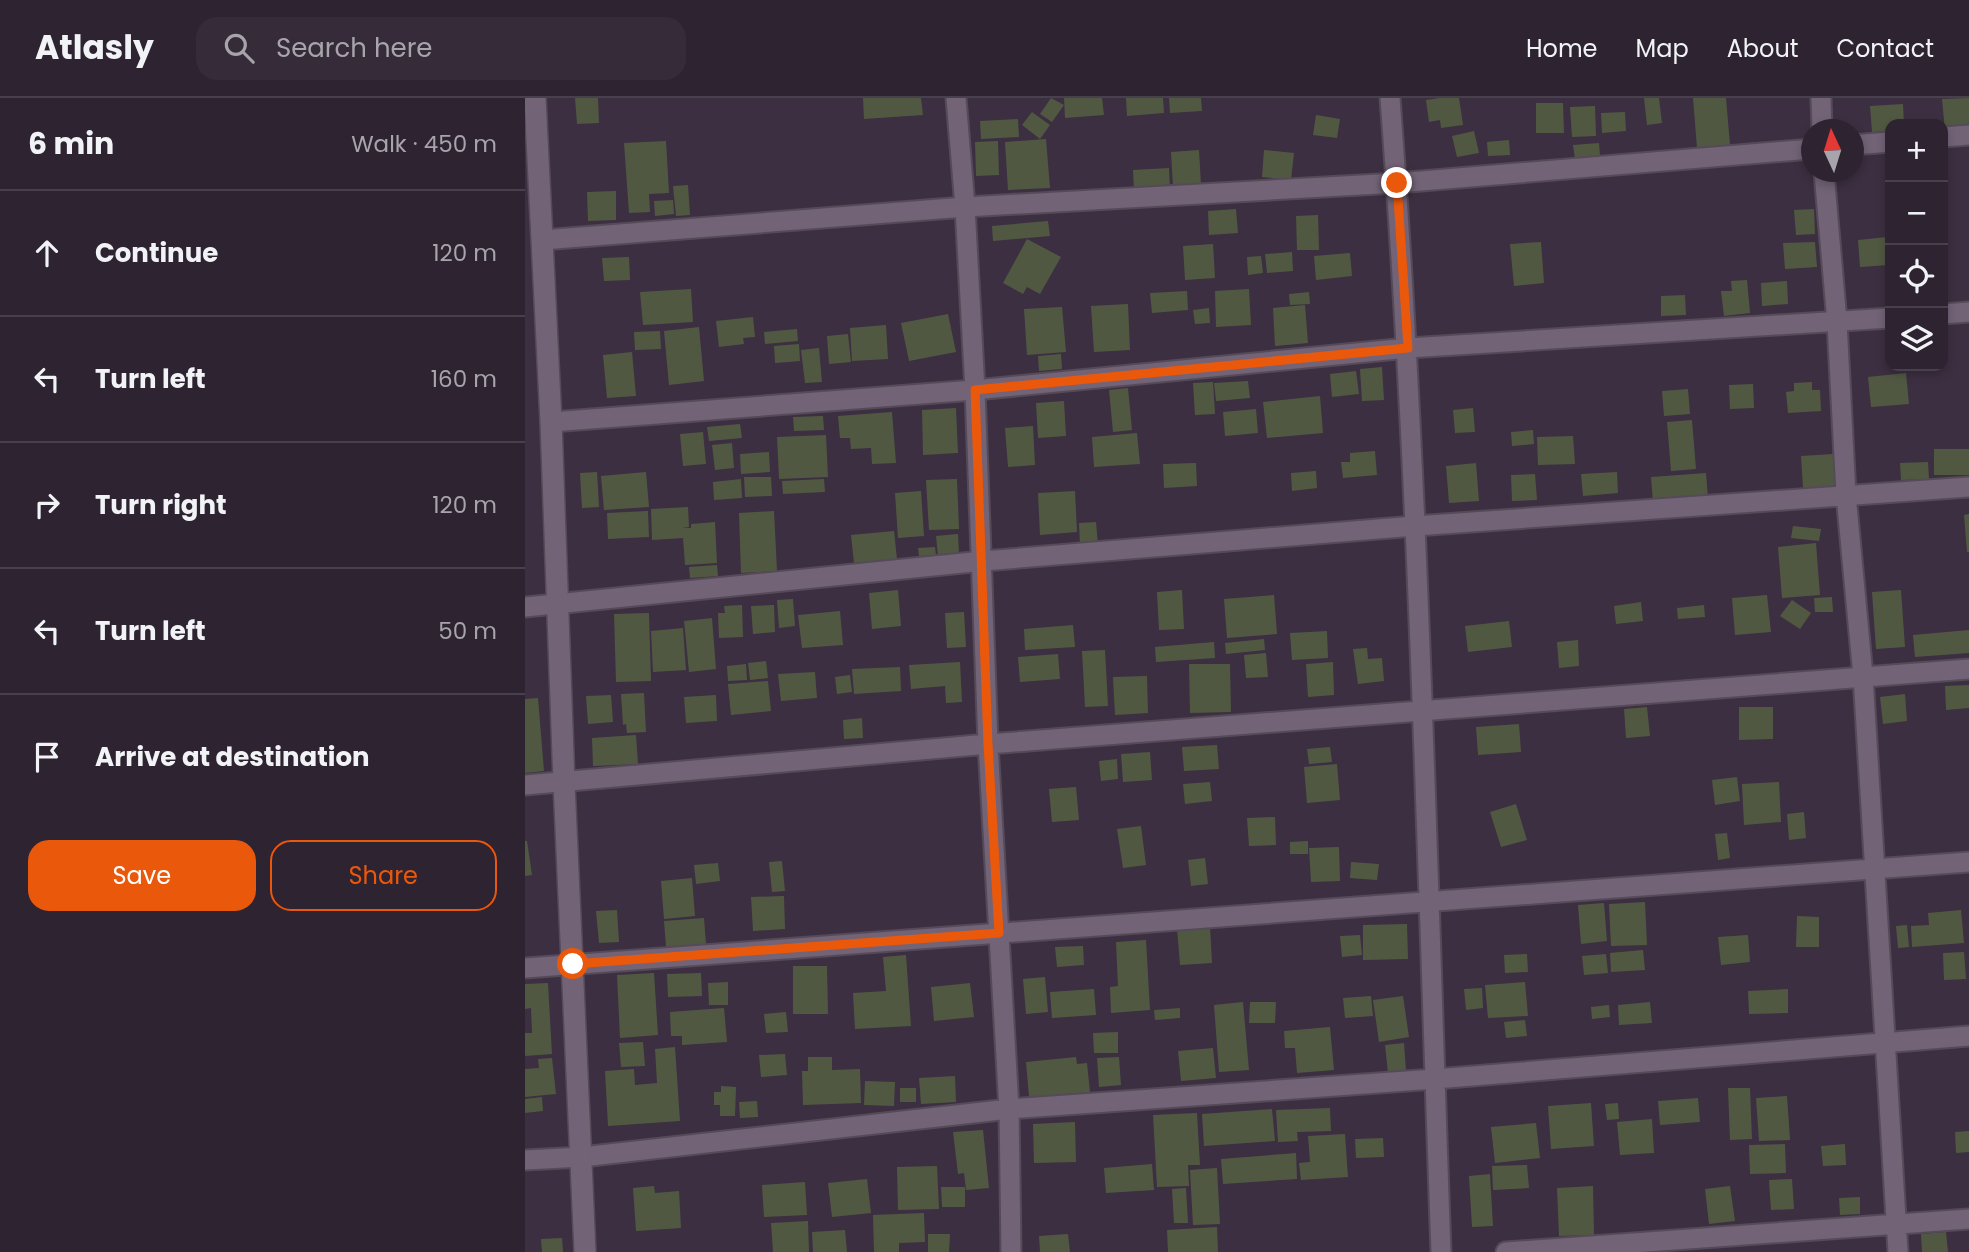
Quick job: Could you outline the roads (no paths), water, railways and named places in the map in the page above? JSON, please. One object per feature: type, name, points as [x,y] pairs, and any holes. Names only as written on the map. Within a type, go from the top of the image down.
[{"type":"street","points":[[535,98],[559,602],[564,783],[585,1252]]},
{"type":"street","points":[[956,98],[975,390],[988,744],[1009,1109],[1011,1252]]},
{"type":"street","points":[[1390,98],[1408,348],[1441,1252]]},
{"type":"street","points":[[1821,98],[1822,119]]},
{"type":"street","points":[[1948,137],[1969,135]]},
{"type":"street","points":[[1864,144],[1885,142]]},
{"type":"street","points":[[542,240],[965,207],[1397,183],[1801,150]]},
{"type":"street","points":[[1825,182],[1837,322],[1846,495],[1863,676],[1898,1252]]},
{"type":"street","points":[[1948,314],[1969,312]]},
{"type":"street","points":[[551,422],[975,390],[1408,348],[1885,318]]},
{"type":"street","points":[[525,607],[983,562],[1415,526],[1969,487]]},
{"type":"street","points":[[525,785],[1423,709],[1969,669]]},
{"type":"street","points":[[525,968],[1969,862]]},
{"type":"street","points":[[525,1160],[582,1157],[1009,1109],[1435,1079],[1969,1036]]},
{"type":"street","points":[[1506,1252],[1969,1219]]}]
